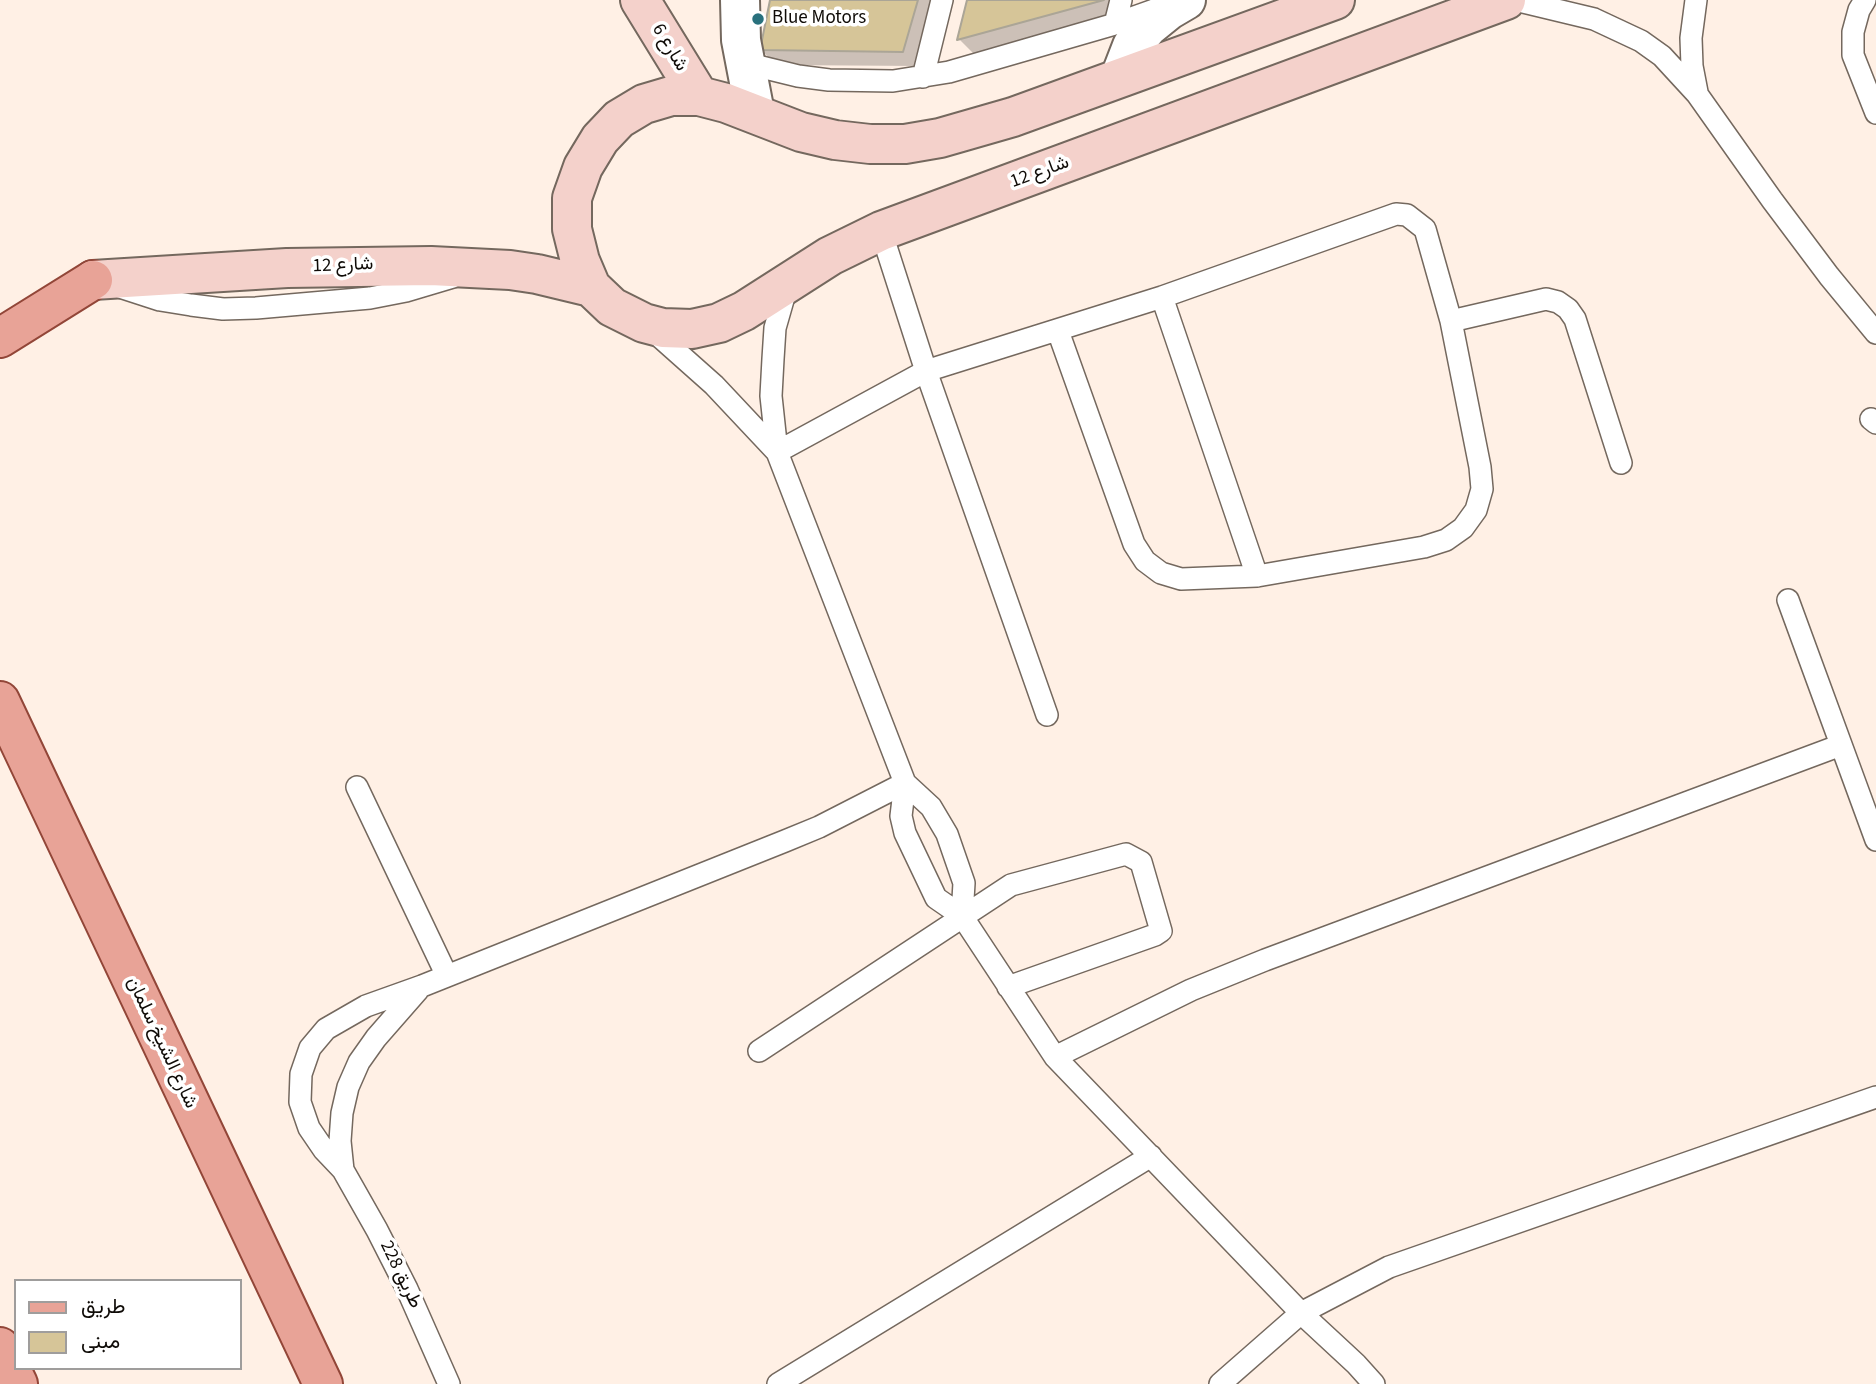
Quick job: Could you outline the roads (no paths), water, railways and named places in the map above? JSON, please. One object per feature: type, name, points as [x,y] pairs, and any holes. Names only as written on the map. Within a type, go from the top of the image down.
[{"type":"main road","points":[[0,338],[97,280]]},
{"type":"main road","name":"شارع الشيخ سلمان","points":[[0,701],[323,1384]]},
{"type":"main road","points":[[0,1347],[18,1384]]},
{"type":"street","name":"شارع 6","points":[[640,0],[699,96]]},
{"type":"street","points":[[740,0],[741,40],[755,113]]},
{"type":"street","points":[[1120,77],[1132,46],[1148,27],[1184,0]]},
{"type":"street","name":"شارع 12","points":[[1335,0],[1013,117],[940,138],[905,144],[835,140],[801,132],[755,113],[699,96],[671,96],[644,104],[619,119],[600,139],[583,166],[572,198],[572,229],[580,261],[592,287],[612,307],[644,323],[663,328],[692,329],[719,323],[744,311],[830,256],[880,231],[1506,0]]},
{"type":"street","name":"شارع 12","points":[[97,280],[368,265],[482,268],[537,274],[592,287]]},
{"type":"lane","points":[[923,77],[942,0]]},
{"type":"lane","points":[[1115,24],[1121,0]]},
{"type":"lane","points":[[745,64],[829,80],[884,82],[923,77],[950,72],[1115,24],[1184,0]]},
{"type":"lane","points":[[1515,0],[1594,19],[1618,29],[1662,56],[1697,94],[1829,276],[1876,332]]},
{"type":"lane","points":[[1696,0],[1691,38],[1697,94]]},
{"type":"lane","points":[[1865,0],[1859,10],[1853,32],[1853,55],[1876,113]]},
{"type":"lane","points":[[777,452],[926,371],[1162,297],[1396,214],[1407,215],[1425,229],[1451,321],[1480,467],[1482,489],[1476,510],[1463,528],[1446,540],[1424,547],[1256,576],[1181,579],[1161,573],[1145,561],[1134,544],[1058,331]]},
{"type":"lane","points":[[880,231],[926,371],[1047,715]]},
{"type":"lane","points":[[788,283],[775,328],[771,396],[777,452],[905,783],[931,807],[947,834],[964,884],[962,916]]},
{"type":"lane","points":[[1162,297],[1256,576]]},
{"type":"lane","points":[[1451,321],[1546,299],[1558,302],[1568,309],[1575,319],[1621,463]]},
{"type":"lane","points":[[644,323],[713,385],[777,452]]},
{"type":"lane","points":[[1788,600],[1876,840]]},
{"type":"lane","points":[[1055,1057],[1179,996],[1253,965],[1841,745]]},
{"type":"lane","points":[[905,783],[901,816],[911,849],[936,898],[962,916],[1055,1057],[1301,1313],[1374,1384]]},
{"type":"lane","points":[[343,1170],[324,1150],[309,1128],[300,1102],[301,1074],[310,1048],[326,1029],[366,1006],[786,841],[905,783]]},
{"type":"lane","points":[[357,787],[446,976]]},
{"type":"lane","points":[[759,1051],[1011,885],[1126,854],[1140,862],[1161,931],[1008,986]]},
{"type":"lane","points":[[343,1170],[340,1141],[342,1113],[348,1087],[359,1062],[376,1038],[422,986]]},
{"type":"lane","points":[[1220,1384],[1301,1313],[1389,1266],[1876,1097]]},
{"type":"lane","points":[[778,1384],[1151,1156]]},
{"type":"lane","name":"طريق 228","points":[[343,1170],[407,1289],[449,1384]]},
{"type":"place","name":"Blue Motors","points":[[758,19]]}]
